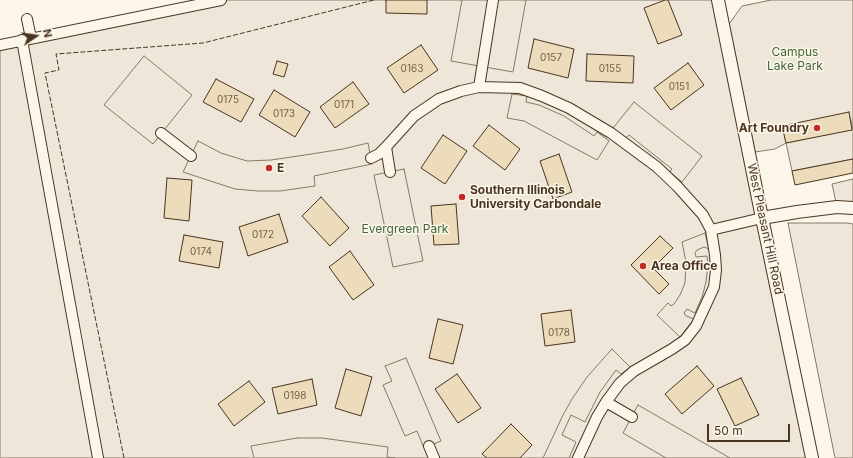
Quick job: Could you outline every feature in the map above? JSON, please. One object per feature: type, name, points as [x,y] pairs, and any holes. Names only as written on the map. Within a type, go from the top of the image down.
[{"type":"street","points":[[0,45],[221,0]]},
{"type":"street","points":[[479,87],[493,0]]},
{"type":"street","name":"West Pleasant Hill Road","points":[[718,0],[812,458]]},
{"type":"street","points":[[27,19],[26,39],[98,458]]},
{"type":"street","points":[[371,158],[386,148],[414,116],[439,99],[453,93],[479,87],[520,88],[569,108],[611,133],[657,167],[677,186],[703,215],[711,230],[716,255],[715,281],[708,302],[696,326],[685,340],[634,371],[620,384],[597,417],[578,458]]},
{"type":"street","points":[[161,134],[191,156]]},
{"type":"street","points":[[386,148],[390,172]]},
{"type":"street","points":[[711,230],[762,218],[797,212],[837,207],[853,208]]},
{"type":"street","points":[[606,402],[632,417]]},
{"type":"street","points":[[429,446],[434,458]]},
{"type":"green space","name":"Evergreen Park","points":[[221,0],[718,0],[810,458],[0,458],[0,45]]},
{"type":"green space","name":"Campus Lake Park","points":[[771,0],[853,0],[853,129],[849,113],[783,127],[786,143],[775,149],[755,152],[729,24],[742,6]]},
{"type":"green space","points":[[788,223],[853,224],[853,458],[835,458]]},
{"type":"shaded area","points":[[462,0],[526,0],[513,72],[451,61]]},
{"type":"shaded area","points":[[144,56],[192,95],[153,144],[104,105]]},
{"type":"shaded area","points":[[512,94],[527,96],[526,102],[539,105],[564,116],[594,136],[597,132],[609,141],[597,160],[524,121],[507,118]]},
{"type":"shaded area","points":[[634,102],[702,156],[682,182],[670,172],[672,169],[629,135],[626,138],[613,128]]},
{"type":"shaded area","points":[[853,129],[853,159],[792,171],[786,143]]},
{"type":"shaded area","name":"E","points":[[198,141],[221,153],[247,161],[271,160],[305,155],[343,149],[368,143],[372,164],[314,176],[315,186],[280,191],[235,189],[183,172]]},
{"type":"shaded area","points":[[404,169],[423,261],[393,267],[374,175]]},
{"type":"shaded area","points":[[853,179],[853,208],[837,207],[832,184]]},
{"type":"shaded area","name":"Area Office","points":[[705,233],[709,249],[704,247],[697,250],[695,253],[696,257],[707,256],[708,264],[706,282],[702,297],[695,313],[687,309],[684,313],[686,316],[694,319],[680,337],[657,315],[668,303],[671,306],[674,304],[685,283],[686,262],[682,242]]},
{"type":"shaded area","points":[[612,349],[630,367],[621,374],[616,370],[600,392],[585,422],[571,415],[562,435],[576,442],[569,458],[543,458],[572,399],[587,377]]},
{"type":"shaded area","points":[[406,358],[441,441],[424,448],[417,431],[405,436],[383,385],[392,381],[385,366]]},
{"type":"shaded area","points":[[638,405],[730,458],[666,458],[623,433]]},
{"type":"shaded area","points":[[297,438],[322,438],[388,447],[387,457],[395,458],[254,458],[251,446]]},
{"type":"building","points":[[386,0],[427,0],[427,14],[386,13]]},
{"type":"building","points":[[668,0],[682,35],[658,44],[644,8]]},
{"type":"building","points":[[534,39],[574,49],[568,78],[528,68]]},
{"type":"building","points":[[421,45],[438,70],[404,93],[387,68]]},
{"type":"building","points":[[587,54],[634,56],[633,83],[586,81]]},
{"type":"building","points":[[277,61],[288,64],[284,77],[273,74]]},
{"type":"building","points":[[688,63],[704,85],[671,110],[654,88]]},
{"type":"building","points":[[216,79],[254,99],[241,122],[203,102]]},
{"type":"building","points":[[353,82],[369,104],[335,128],[320,107]]},
{"type":"building","points":[[274,90],[310,112],[295,137],[259,115]]},
{"type":"building","name":"Art Foundry","points":[[849,112],[852,130],[786,143],[782,126]]},
{"type":"building","points":[[489,125],[520,149],[505,170],[473,146]]},
{"type":"building","points":[[443,135],[467,151],[445,184],[421,168]]},
{"type":"building","points":[[559,154],[572,192],[553,199],[540,161]]},
{"type":"building","points":[[853,159],[853,173],[795,185],[792,171]]},
{"type":"building","points":[[167,178],[192,180],[189,221],[164,218]]},
{"type":"building","points":[[321,197],[349,228],[330,246],[302,216]]},
{"type":"building","points":[[456,204],[459,244],[434,245],[431,206]]},
{"type":"building","points":[[279,214],[288,242],[248,256],[239,227]]},
{"type":"building","points":[[184,235],[223,242],[219,268],[179,261]]},
{"type":"building","name":"Area Office","points":[[660,236],[673,248],[653,268],[669,284],[659,294],[631,265]]},
{"type":"building","points":[[350,251],[374,285],[353,300],[329,267]]},
{"type":"building","points":[[571,310],[575,342],[545,346],[541,314]]},
{"type":"building","points":[[438,319],[463,325],[453,364],[429,358]]},
{"type":"building","points":[[697,366],[714,386],[682,414],[665,394]]},
{"type":"building","points":[[346,369],[372,377],[361,416],[335,408]]},
{"type":"building","points":[[457,374],[481,408],[458,423],[435,389]]},
{"type":"building","points":[[741,378],[759,415],[735,426],[717,389]]},
{"type":"building","points":[[312,379],[317,405],[278,414],[272,388]]},
{"type":"building","points":[[249,381],[265,402],[234,426],[218,404]]},
{"type":"building","points":[[511,424],[532,445],[520,458],[487,458],[482,454]]},
{"type":"fence","points":[[124,458],[45,73],[59,70],[56,54],[203,43],[374,0]]},
{"type":"place","name":"Art Foundry","points":[[817,128]]},
{"type":"place","name":"E","points":[[269,168]]},
{"type":"place","name":"Southern Illinois University Carbondale","points":[[462,197]]},
{"type":"place","name":"Area Office","points":[[643,266]]}]
